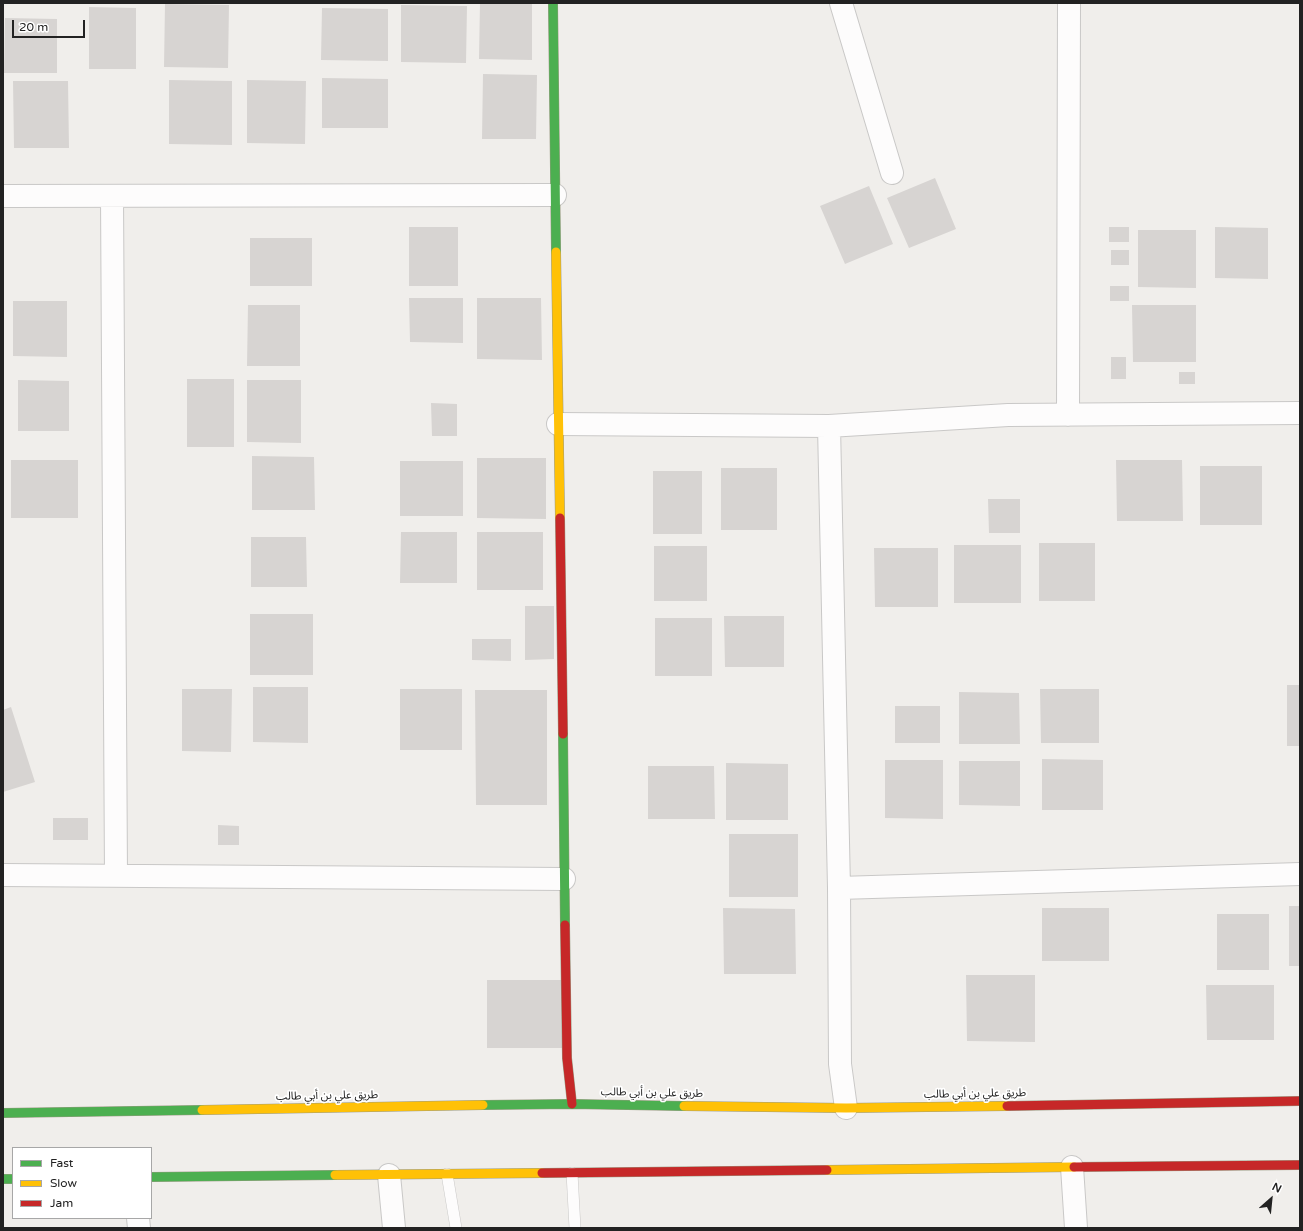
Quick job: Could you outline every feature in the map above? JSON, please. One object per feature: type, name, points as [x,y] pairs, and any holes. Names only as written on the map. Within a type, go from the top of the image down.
[{"type":"main road","points":[[553,3],[567,1058],[572,1104]]},
{"type":"main road","name":"طريق علي بن أبي طالب","points":[[3,1113],[572,1104],[846,1108],[1300,1102]]},
{"type":"main road","points":[[152,1177],[1300,1165]]},
{"type":"street","points":[[841,3],[892,173]]},
{"type":"street","points":[[1068,415],[1069,3]]},
{"type":"street","points":[[3,196],[556,195]]},
{"type":"street","points":[[112,196],[116,876]]},
{"type":"street","points":[[558,424],[829,426],[1008,415],[1300,413]]},
{"type":"street","points":[[829,426],[839,888],[840,1064],[846,1108]]},
{"type":"street","points":[[839,888],[1300,874]]},
{"type":"street","points":[[3,875],[564,879]]},
{"type":"street","points":[[1072,1167],[1076,1228]]},
{"type":"street","points":[[389,1175],[394,1228]]},
{"type":"lane","points":[[572,1173],[575,1228]]},
{"type":"lane","points":[[448,1174],[456,1228]]},
{"type":"building","points":[[480,3],[532,3],[532,60],[479,59]]},
{"type":"building","points":[[165,4],[229,5],[228,68],[164,67]]},
{"type":"building","points":[[401,5],[467,6],[466,63],[401,62]]},
{"type":"building","points":[[89,7],[136,8],[136,69],[89,69]]},
{"type":"building","points":[[322,8],[388,9],[388,61],[321,60]]},
{"type":"building","points":[[5,18],[57,19],[57,73],[4,73]]},
{"type":"building","points":[[483,74],[537,75],[536,139],[482,139]]},
{"type":"building","points":[[322,78],[388,79],[388,128],[322,128]]},
{"type":"building","points":[[169,80],[232,81],[232,145],[169,144]]},
{"type":"building","points":[[247,80],[306,81],[305,144],[247,143]]},
{"type":"building","points":[[13,81],[68,81],[69,148],[14,148]]},
{"type":"building","points":[[935,178],[956,229],[909,248],[887,198]]},
{"type":"building","points":[[869,186],[893,244],[845,264],[820,206]]},
{"type":"building","points":[[409,227],[458,227],[458,286],[409,286]]},
{"type":"building","points":[[1109,227],[1129,227],[1129,242],[1109,242]]},
{"type":"building","points":[[1215,227],[1268,228],[1268,279],[1215,278]]},
{"type":"building","points":[[1138,230],[1196,230],[1196,288],[1138,287]]},
{"type":"building","points":[[250,238],[312,238],[312,286],[250,286]]},
{"type":"building","points":[[1111,250],[1129,250],[1129,265],[1111,265]]},
{"type":"building","points":[[1110,286],[1129,286],[1129,301],[1110,301]]},
{"type":"building","points":[[409,298],[463,298],[463,343],[410,342]]},
{"type":"building","points":[[477,298],[541,298],[542,360],[477,359]]},
{"type":"building","points":[[13,301],[67,301],[67,357],[13,356]]},
{"type":"building","points":[[248,305],[300,305],[300,366],[247,366]]},
{"type":"building","points":[[1132,305],[1196,305],[1196,362],[1133,362]]},
{"type":"building","points":[[1111,357],[1126,357],[1126,379],[1111,379]]},
{"type":"building","points":[[1179,372],[1195,372],[1195,384],[1179,384]]},
{"type":"building","points":[[187,379],[234,379],[234,447],[187,447]]},
{"type":"building","points":[[18,380],[69,381],[69,431],[18,431]]},
{"type":"building","points":[[247,380],[301,380],[301,443],[247,442]]},
{"type":"building","points":[[431,403],[457,404],[457,436],[432,436]]},
{"type":"building","points":[[252,456],[314,457],[315,510],[252,510]]},
{"type":"building","points":[[477,458],[546,458],[546,519],[477,518]]},
{"type":"building","points":[[11,460],[78,460],[78,518],[11,518]]},
{"type":"building","points":[[1116,460],[1182,460],[1183,521],[1117,521]]},
{"type":"building","points":[[400,461],[463,461],[463,516],[400,516]]},
{"type":"building","points":[[1200,466],[1262,466],[1262,525],[1200,525]]},
{"type":"building","points":[[721,468],[777,468],[777,530],[721,530]]},
{"type":"building","points":[[653,471],[702,471],[702,534],[653,534]]},
{"type":"building","points":[[988,499],[1020,499],[1020,533],[989,533]]},
{"type":"building","points":[[401,532],[457,532],[457,583],[400,583]]},
{"type":"building","points":[[477,532],[543,532],[543,590],[477,590]]},
{"type":"building","points":[[251,537],[306,537],[307,587],[251,587]]},
{"type":"building","points":[[1039,543],[1095,543],[1095,601],[1039,601]]},
{"type":"building","points":[[954,545],[1021,545],[1021,603],[954,603]]},
{"type":"building","points":[[654,546],[707,546],[707,601],[654,601]]},
{"type":"building","points":[[874,548],[938,548],[938,607],[875,607]]},
{"type":"building","points":[[525,606],[554,606],[554,659],[525,660]]},
{"type":"building","points":[[250,614],[313,614],[313,675],[250,675]]},
{"type":"building","points":[[724,616],[784,616],[784,667],[725,667]]},
{"type":"building","points":[[655,618],[712,618],[712,676],[655,676]]},
{"type":"building","points":[[472,639],[511,639],[511,661],[472,660]]},
{"type":"building","points":[[1287,685],[1300,685],[1300,746],[1287,746]]},
{"type":"building","points":[[253,687],[308,687],[308,743],[253,742]]},
{"type":"building","points":[[182,689],[232,689],[231,752],[182,751]]},
{"type":"building","points":[[400,689],[462,689],[462,750],[400,750]]},
{"type":"building","points":[[1040,689],[1099,689],[1099,743],[1041,743]]},
{"type":"building","points":[[475,690],[547,690],[547,805],[476,805]]},
{"type":"building","points":[[959,692],[1019,693],[1020,744],[959,744]]},
{"type":"building","points":[[895,706],[940,706],[940,743],[895,743]]},
{"type":"building","points":[[11,707],[35,782],[3,792],[3,710]]},
{"type":"building","points":[[1042,759],[1103,760],[1103,810],[1042,810]]},
{"type":"building","points":[[885,760],[943,760],[943,819],[885,818]]},
{"type":"building","points":[[959,761],[1020,761],[1020,806],[959,805]]},
{"type":"building","points":[[726,763],[788,764],[788,820],[726,820]]},
{"type":"building","points":[[648,766],[714,766],[715,819],[648,819]]},
{"type":"building","points":[[53,818],[88,818],[88,840],[53,840]]},
{"type":"building","points":[[218,825],[239,826],[239,845],[218,845]]},
{"type":"building","points":[[729,834],[798,834],[798,897],[729,897]]},
{"type":"building","points":[[1289,906],[1300,906],[1300,966],[1289,966]]},
{"type":"building","points":[[723,908],[795,909],[796,974],[724,974]]},
{"type":"building","points":[[1042,908],[1109,908],[1109,961],[1042,961]]},
{"type":"building","points":[[1217,914],[1269,914],[1269,970],[1217,970]]},
{"type":"building","points":[[966,975],[1035,975],[1035,1042],[967,1041]]},
{"type":"building","points":[[487,980],[561,980],[562,1048],[487,1048]]},
{"type":"building","points":[[1206,985],[1274,985],[1274,1040],[1207,1040]]},
{"type":"traffic: fast","points":[[553,3],[556,252]]},
{"type":"traffic: fast","points":[[563,734],[565,925]]},
{"type":"traffic: fast","points":[[483,1105],[572,1104],[684,1106]]},
{"type":"traffic: fast","points":[[3,1113],[202,1110]]},
{"type":"traffic: fast","points":[[152,1177],[335,1175]]},
{"type":"traffic: fast","points":[[3,1179],[12,1179]]},
{"type":"traffic: slow","points":[[556,252],[560,518]]},
{"type":"traffic: slow","points":[[202,1110],[483,1105]]},
{"type":"traffic: slow","points":[[684,1106],[846,1108],[1007,1106]]},
{"type":"traffic: slow","points":[[827,1170],[1074,1167]]},
{"type":"traffic: slow","points":[[335,1175],[542,1173]]},
{"type":"traffic: jam","points":[[560,518],[563,734]]},
{"type":"traffic: jam","points":[[565,925],[567,1058],[572,1104]]},
{"type":"traffic: jam","points":[[1007,1106],[1300,1101]]},
{"type":"traffic: jam","points":[[1074,1167],[1300,1165]]},
{"type":"traffic: jam","points":[[542,1173],[827,1170]]}]
